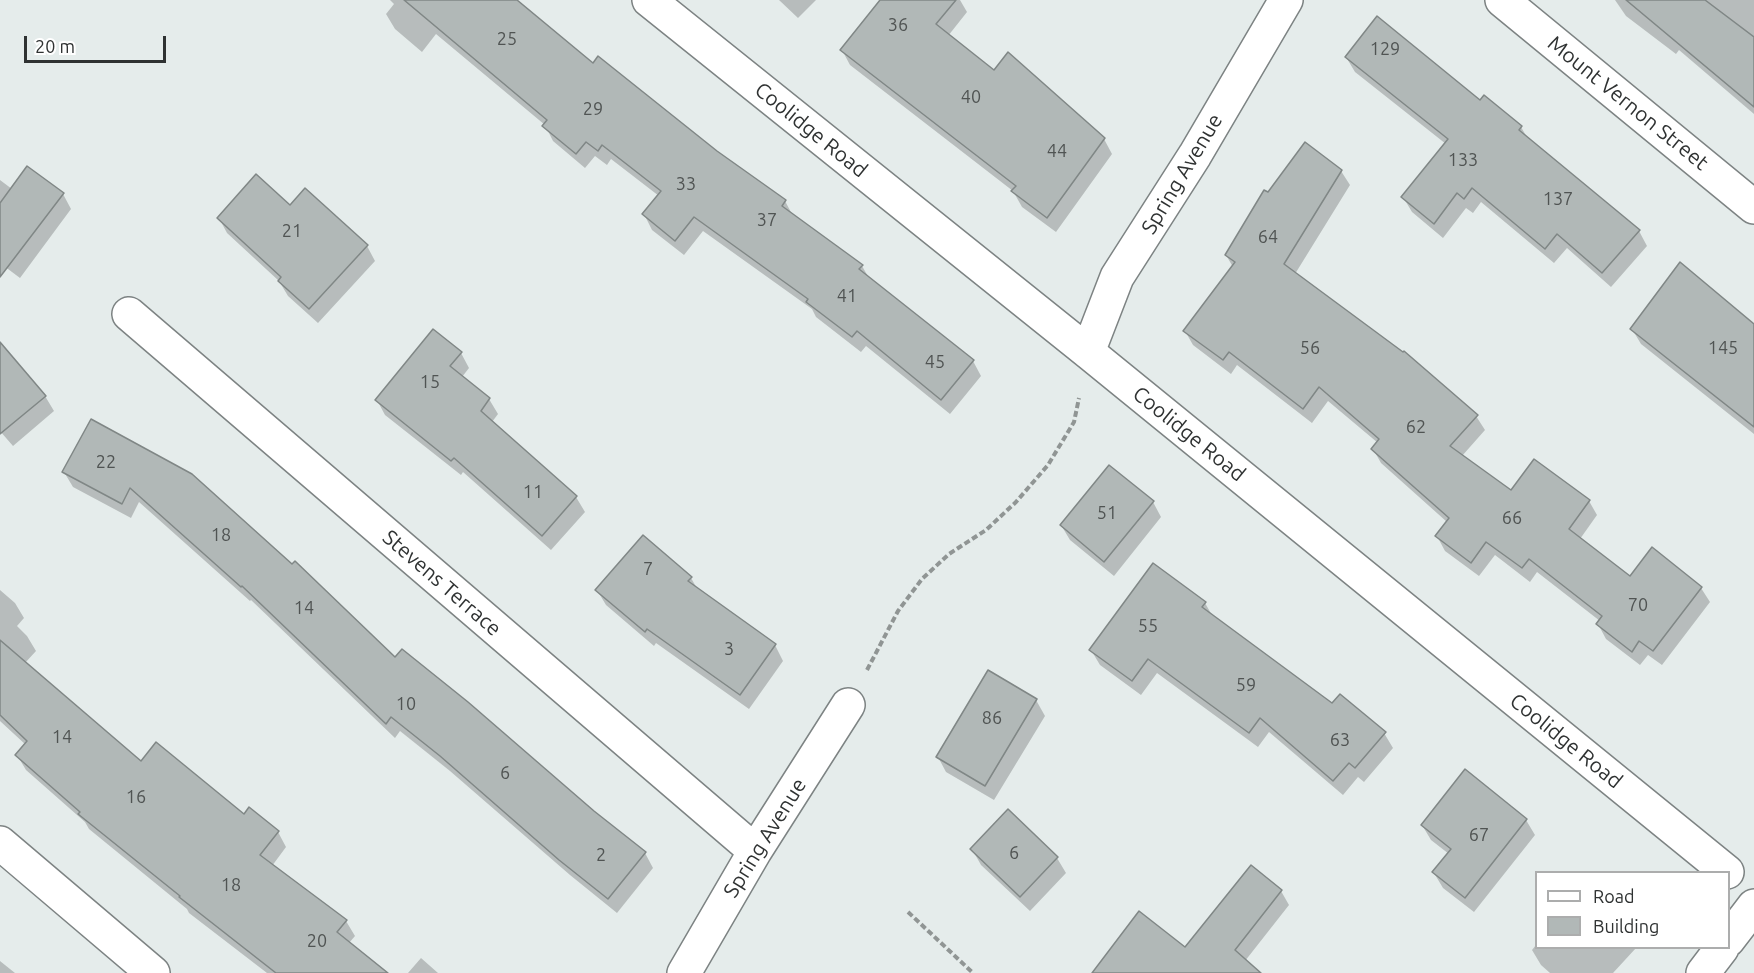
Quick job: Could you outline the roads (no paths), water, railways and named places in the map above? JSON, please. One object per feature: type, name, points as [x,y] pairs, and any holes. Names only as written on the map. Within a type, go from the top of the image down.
[{"type":"street","name":"Coolidge Road","points":[[649,0],[1088,352],[1726,871]]},
{"type":"street","name":"Spring Avenue","points":[[1088,352],[1118,277],[1195,155],[1286,0]]},
{"type":"street","name":"Mount Vernon Street","points":[[1502,0],[1754,207]]},
{"type":"street","name":"Stevens Terrace","points":[[129,314],[755,851]]},
{"type":"street","name":"Spring Avenue","points":[[684,973],[755,851],[848,705]]},
{"type":"street","points":[[0,843],[153,973]]},
{"type":"street","name":"Coolidge Road","points":[[1730,875],[1754,894]]},
{"type":"street","points":[[1730,937],[1754,906]]},
{"type":"street","points":[[1703,973],[1721,949]]}]
